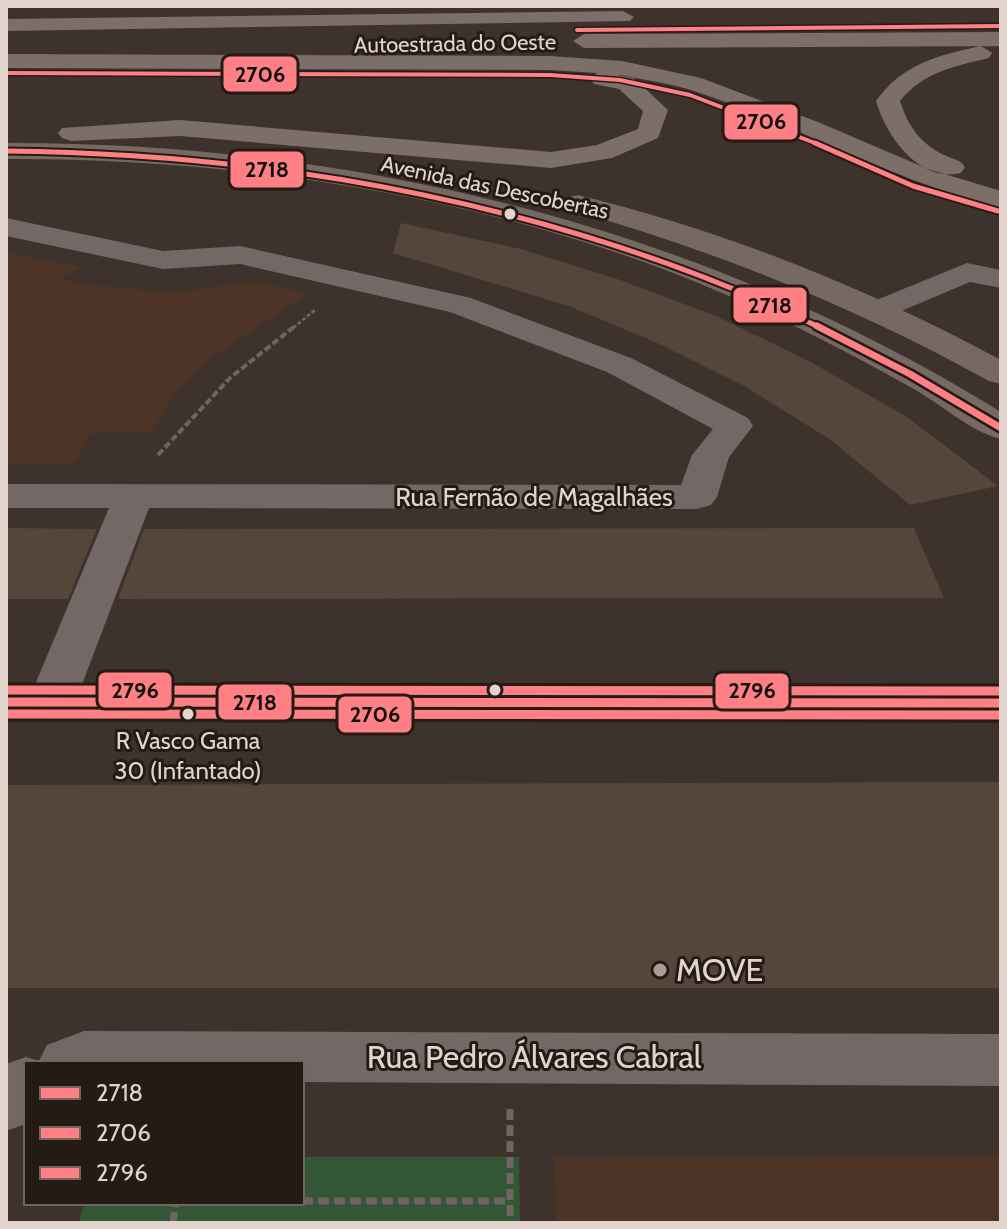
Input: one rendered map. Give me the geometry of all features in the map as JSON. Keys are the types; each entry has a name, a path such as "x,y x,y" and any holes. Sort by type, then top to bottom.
{"highway":[{"path":"6,9 101,6"},
{"name":"Autoestrada do Oeste","path":"6,25 1001,14"},
{"name":"Autoestrada do Oeste","path":"6,49 1001,39"},
{"path":"1001,49 931,65 901,82 888,101 894,125 910,144 938,163 1001,181"},
{"path":"6,61 550,63 622,68 693,83 809,127 918,175 1001,200"},
{"path":"71,133 180,128 551,160 603,152 649,133 656,110 626,83 563,72 433,63"}],"main road":[{"name":"Avenida das Descobertas","path":"6,134 71,133 328,153 546,195 699,238 880,310 1001,374"},
{"name":"Avenida das Descobertas","path":"6,151 152,157 290,170 413,190 511,213 667,261 764,300 852,341 1001,428"},
{"path":"413,190 437,172"}],"street":[{"name":"Rua Fernão de Magalhães","path":"6,227 163,260 240,255 460,305 605,360 735,426 711,455 697,497 6,496"},
{"path":"880,310 967,272 1001,279"},
{"path":"134,496 28,703 1001,703"},
{"name":"Rua Pedro Álvares Cabral","path":"73,1061 84,1056 1001,1060"},
{"path":"6,1104 24,1085"}],"path":[{"path":"169,444 230,378 328,299 369,284"},
{"path":"510,1056 510,1223"},
{"path":"304,1201 510,1201"}],"shaded area":[{"path":"6,252 79,267 60,279 99,286 172,292 256,282 308,293 207,361 176,391 151,433 90,433 76,463 6,463"},
{"path":"1001,1156 1001,1223 556,1223 554,1157"}],"green space":[{"path":"304,1157 519,1157 520,1223 79,1223 84,1205 304,1205"}],"building":[{"path":"401,223 521,249 617,279 716,316 809,361 907,417 998,486 910,505 831,440 744,386 657,343 569,306 393,253"},
{"path":"6,528 97,529 68,599 6,599"},
{"path":"914,528 944,598 118,599 144,529"},
{"path":"1001,782 1001,988 6,988 6,785"}],"transit line":[{"name":"2706","path":"577,30 1001,26"},
{"name":"2706","path":"6,73 550,75 620,80 690,95 804,138 913,186 998,211"},
{"name":"2718","path":"6,151 146,157 335,178 437,197 535,221 631,250 725,285 818,326 910,374 1001,428"},
{"name":"2796","path":"6,690 1001,691"},
{"name":"2718","path":"6,702 1001,703"},
{"name":"2706","path":"6,714 1001,715"}],"place":[{"name":"R Vasco Gama 30 (Infantado)","path":"188,714"},
{"name":"MOVE","path":"660,970"}]}
